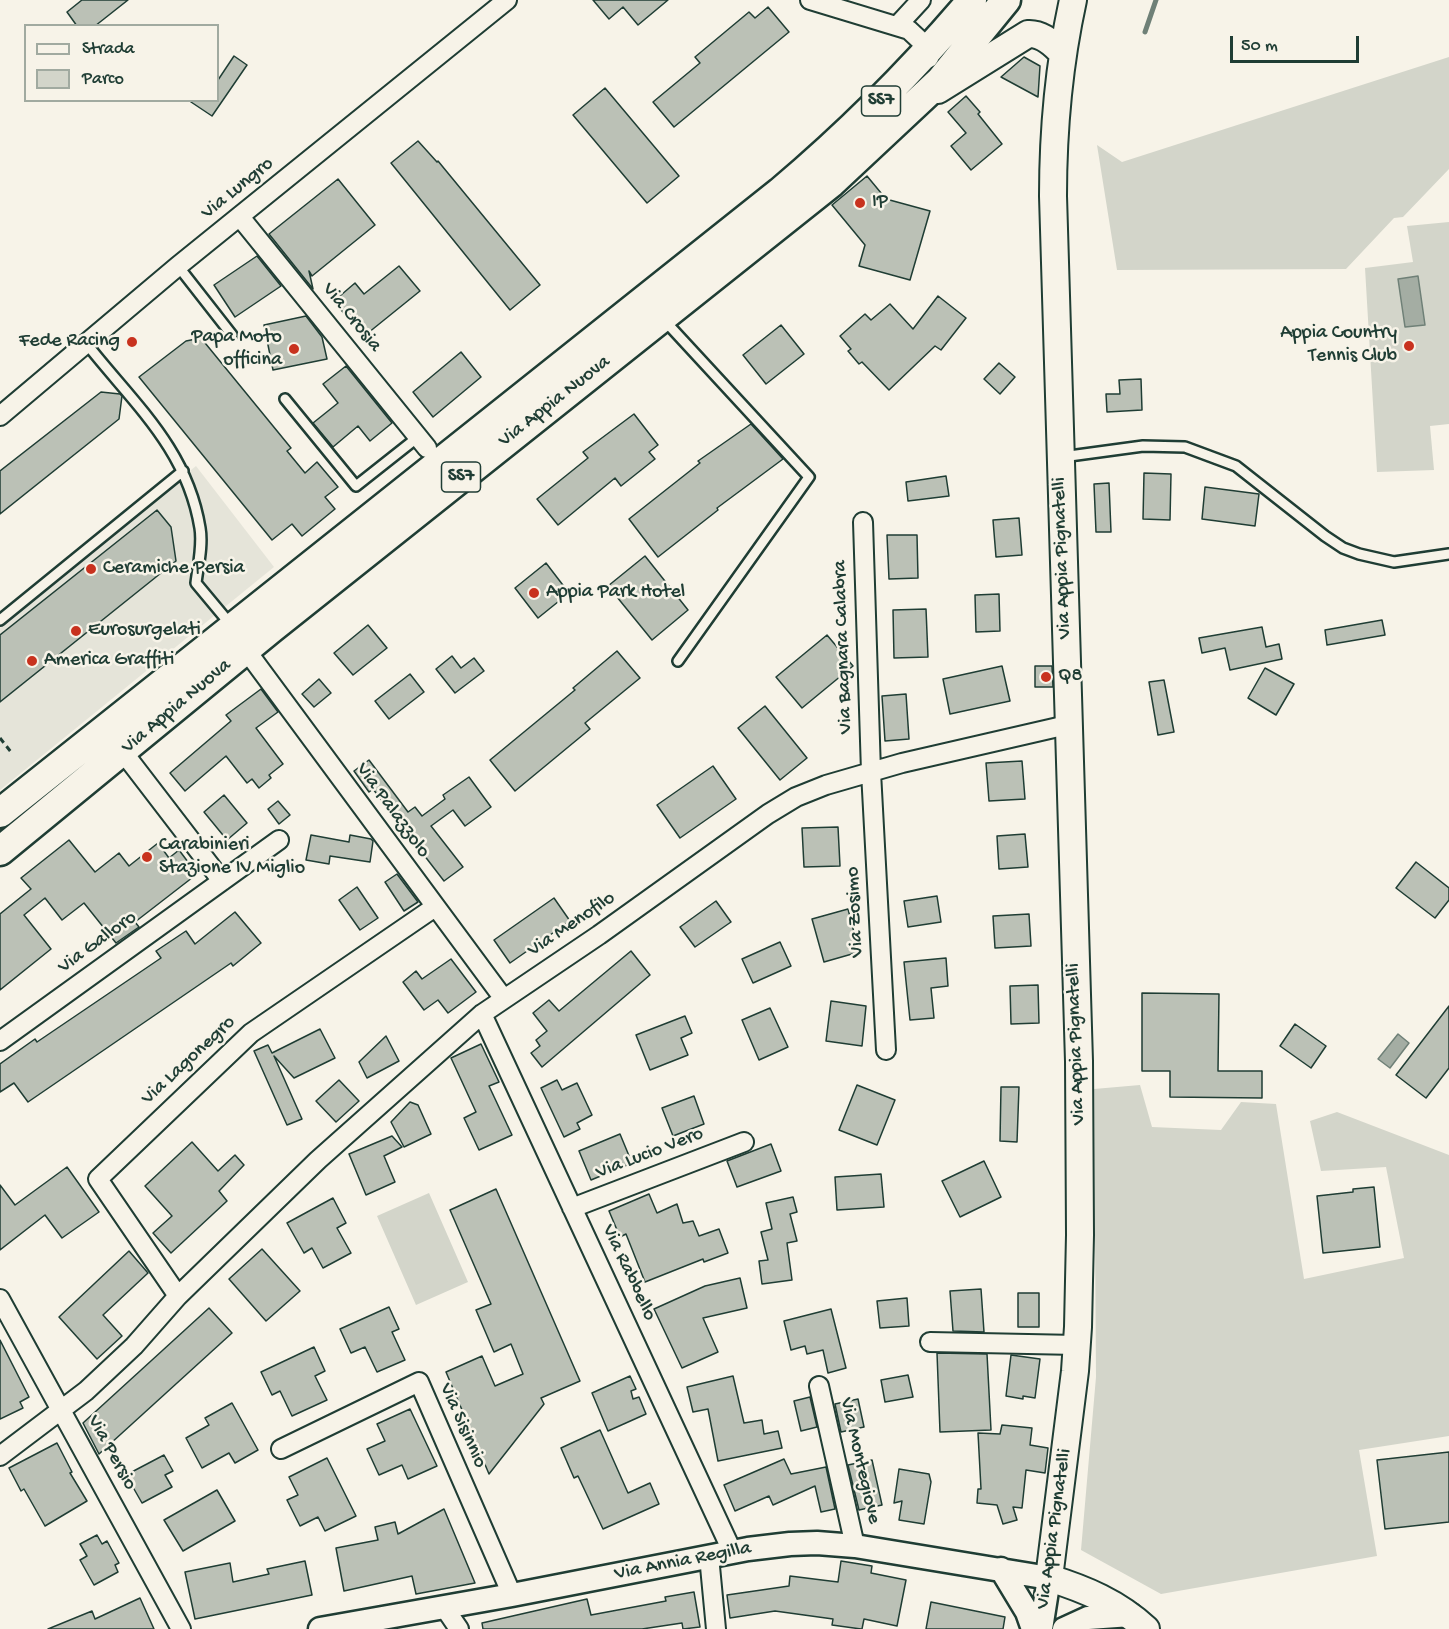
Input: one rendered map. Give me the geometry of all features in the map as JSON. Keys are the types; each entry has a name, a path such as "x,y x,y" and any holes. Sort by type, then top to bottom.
{"main road":[{"name":"Via Appia Nuova","path":"0,851 123,752 240,639 439,462 780,192 880,101 972,0"},
{"name":"Via Appia Nuova","path":"0,813 240,639 663,318 831,183 920,102 1006,0"},
{"name":"Via Appia Pignatelli","path":"1049,1578 1077,1345 1080,1235 1079,1094 1053,162 1063,54 1073,0"},
{"path":"920,102 1023,35 1032,33 1039,36 1063,54"},
{"path":"1049,1578 1100,1596 1138,1622"}],"street":[{"name":"Via Lungro","path":"0,416 178,266 507,0"},
{"path":"810,0 915,33 927,51 930,61 929,78 920,102"},
{"path":"897,26 921,0"},
{"name":"Via Crosia","path":"240,217 422,442"},
{"name":"Via Bagnara Calabra","path":"863,522 871,772"},
{"name":"Via Palazzolo","path":"240,639 504,999"},
{"name":"Via Menofilo","path":"0,1456 86,1391 134,1346 178,1296 318,1160 482,1014 599,935 768,814 796,797 826,784 1067,725"},
{"path":"123,752 222,882"},
{"name":"Via Zosimo","path":"871,772 886,1050"},
{"name":"Via Galloro","path":"0,1041 279,840"},
{"name":"Via Lagonegro","path":"178,1296 98,1179 251,1033 435,907"},
{"name":"Via Rabbello","path":"482,1014 732,1551"},
{"name":"Via Lucio Vero","path":"572,1208 744,1142"},
{"name":"Via Persio","path":"0,1299 181,1629"},
{"path":"930,1342 1077,1345"},
{"name":"Via Sisinnio","path":"281,1449 418,1382 512,1595"},
{"name":"Via Montegiove","path":"819,1386 855,1546"},
{"name":"Via Annia Regilla","path":"320,1629 512,1595 732,1551 801,1544 855,1546 1049,1578"},
{"path":"709,1556 716,1629"},
{"path":"1001,1569 1027,1612 1033,1629"},
{"name":"Via Appia Pignatelli","path":"1041,1629 1049,1578"},
{"path":"444,1607 459,1629"},
{"path":"1064,1629 1088,1618 1138,1622"}],"lane":[{"path":"178,266 232,335"},
{"path":"663,318 809,477 678,661"},
{"path":"86,343 110,374 139,404 183,471 200,530 196,583 240,639"},
{"path":"285,399 356,486 422,442"},
{"name":"Via Appia Pignatelli","path":"1060,457 1143,446 1185,447 1236,466 1325,536 1344,548 1394,562 1449,554"},
{"path":"0,620 183,471"}],"path":[{"path":"0,738 11,752"}],"shaded area":[{"path":"1418,276 1425,325 1405,327 1398,279"},
{"path":"196,466 274,567 0,790 0,626"},
{"path":"1398,1034 1409,1043 1390,1068 1378,1059"}],"green space":[{"path":"1449,57 1449,169 1403,217 1394,218 1346,269 1117,270 1097,145 1122,162"},
{"name":"Appia Country Tennis Club","path":"1449,222 1449,424 1430,426 1434,470 1377,472 1365,268 1413,262 1407,226"},
{"path":"1140,1085 1152,1127 1221,1130 1241,1102 1276,1104 1304,1279 1404,1258 1386,1167 1321,1171 1310,1121 1337,1112 1449,1155 1449,1436 1359,1450 1377,1556 1161,1594 1081,1550 1096,1377 1094,1089"},
{"path":"429,1193 468,1282 416,1305 377,1216"}],"building":[{"path":"82,0 128,0 98,24 76,24 67,12"},
{"path":"593,0 668,0 638,25 623,7 609,19"},
{"path":"768,7 789,32 674,127 653,102 700,63 695,57 749,12 755,18"},
{"path":"234,56 247,65 212,116 191,102 219,102 219,78"},
{"path":"1024,57 1040,66 1038,97 1001,77"},
{"path":"605,88 679,176 647,203 573,115"},
{"path":"966,96 1002,144 971,170 951,146 966,133 948,112"},
{"path":"418,141 438,161 540,285 510,310 391,163"},
{"path":"867,176 886,199 930,211 910,280 859,266 865,245 832,205"},
{"path":"338,179 375,225 312,276 309,271 313,289 269,234"},
{"path":"257,256 281,286 235,317 214,285"},
{"path":"399,266 420,291 363,337 334,301 355,283 364,294"},
{"path":"938,296 966,318 941,350 935,346 889,390 862,362 859,364 848,351 851,349 840,336 865,314 871,320 890,304 913,329"},
{"path":"306,316 322,337 327,359 273,370 264,325"},
{"path":"781,325 804,354 766,384 743,355"},
{"path":"201,338 291,448 287,451 305,473 317,462 338,487 325,497 335,509 302,536 292,524 272,540 139,377 186,341"},
{"path":"461,352 481,377 433,417 413,392"},
{"path":"999,363 1015,377 1000,394 984,379"},
{"path":"346,366 392,423 370,441 358,426 333,447 313,423 338,403 323,384"},
{"path":"1141,379 1142,410 1107,412 1106,394 1120,394 1119,380"},
{"path":"101,392 122,396 119,419 0,514 0,471"},
{"path":"634,414 658,445 649,452 655,459 621,486 615,478 558,525 537,499 588,458 583,452"},
{"path":"751,424 783,459 717,508 718,510 658,557 629,519 700,463 698,461"},
{"path":"1144,473 1171,474 1170,520 1143,519"},
{"path":"946,476 949,496 908,501 906,482"},
{"path":"1109,483 1111,532 1096,532 1094,484"},
{"path":"1205,487 1259,494 1255,526 1202,519"},
{"path":"157,510 171,527 176,561 0,702 0,635"},
{"path":"1019,518 1022,555 996,557 993,520"},
{"path":"887,535 917,535 918,578 889,579"},
{"path":"645,556 688,610 652,640 608,586"},
{"path":"546,563 569,593 538,618 515,588"},
{"path":"999,594 1000,631 976,632 975,595"},
{"path":"926,609 928,657 894,658 893,610"},
{"path":"1382,620 1385,635 1327,645 1325,630"},
{"path":"368,625 387,648 353,675 334,653"},
{"path":"1262,627 1266,647 1279,644 1282,659 1230,670 1225,648 1202,653 1199,638"},
{"path":"827,635 853,666 802,708 776,677"},
{"path":"617,651 640,678 585,723 590,729 515,791 490,760 575,690 573,688"},
{"path":"452,656 461,668 474,658 484,671 455,693 436,669"},
{"path":"1002,666 1010,701 950,714 943,679"},
{"name":"Q8","path":"1035,666 1052,666 1053,687 1035,687"},
{"path":"1265,668 1294,684 1276,715 1248,698"},
{"path":"410,674 424,692 389,719 375,701"},
{"path":"319,679 331,693 314,707 302,694"},
{"path":"1164,680 1174,732 1158,735 1149,682"},
{"path":"261,689 278,712 256,728 283,764 269,775 271,778 259,788 252,779 247,783 226,756 185,791 170,773 231,721 226,715"},
{"path":"906,694 909,739 885,741 882,696"},
{"path":"765,706 807,758 780,780 738,728"},
{"path":"369,760 408,812 415,807 422,816 445,799 443,795 469,777 491,807 465,826 453,810 431,826 463,867 444,881 373,789 369,792 354,771"},
{"path":"1022,761 1025,799 989,801 986,763"},
{"path":"713,766 736,799 680,838 657,805"},
{"path":"224,795 247,823 227,840 204,812"},
{"path":"278,801 290,815 279,824 268,809"},
{"path":"838,827 840,866 804,867 802,828"},
{"path":"1025,834 1028,867 999,869 997,836"},
{"path":"311,835 349,842 350,835 371,839 373,841 370,862 330,856 329,864 306,860"},
{"path":"69,840 95,872 119,853 129,866 158,843 169,858 179,850 197,874 135,922 139,927 116,943 84,903 62,920 45,898 24,915 51,949 0,990 0,914 31,889 21,878"},
{"path":"1416,862 1449,888 1449,900 1435,918 1396,888"},
{"path":"397,874 418,902 404,911 385,882"},
{"path":"357,887 378,918 360,930 339,900"},
{"path":"937,896 941,922 908,927 904,901"},
{"path":"554,898 570,921 510,963 494,940"},
{"path":"716,901 731,922 695,947 680,927"},
{"path":"848,909 859,952 824,962 812,919"},
{"path":"235,912 261,943 233,966 231,963 28,1102 14,1083 0,1092 0,1064 35,1039 37,1042 161,958 156,951 186,931 195,944"},
{"path":"1029,914 1031,946 995,948 993,916"},
{"path":"780,942 791,966 753,983 742,959"},
{"path":"631,951 650,975 542,1067 531,1053 540,1046 536,1040 547,1031 533,1013 549,1000 559,1011"},
{"path":"946,958 948,986 931,988 934,1018 910,1020 904,962"},
{"path":"451,959 476,992 448,1013 438,1000 424,1010 403,982 416,971 422,979"},
{"path":"1038,985 1039,1023 1011,1024 1010,986"},
{"path":"1142,993 1219,994 1218,1071 1262,1071 1262,1098 1170,1097 1170,1071 1142,1071"},
{"path":"831,1001 866,1006 862,1046 826,1041"},
{"path":"1449,1006 1449,1068 1426,1098 1396,1075"},
{"path":"770,1008 788,1047 759,1060 742,1020"},
{"path":"685,1016 692,1033 681,1038 688,1055 650,1070 636,1035"},
{"path":"1295,1024 1326,1046 1311,1068 1280,1046"},
{"path":"320,1029 335,1058 294,1078 274,1056 302,1119 287,1125 254,1051 268,1045 272,1053"},
{"path":"386,1036 399,1061 367,1078 359,1062"},
{"path":"481,1044 499,1082 489,1086 512,1135 479,1150 464,1118 476,1112 451,1058"},
{"path":"339,1080 359,1101 336,1122 316,1101"},
{"path":"557,1080 562,1090 577,1083 592,1115 577,1123 580,1129 564,1137 541,1088"},
{"path":"857,1085 895,1100 877,1145 839,1130"},
{"path":"1001,1087 1019,1087 1017,1142 1000,1141"},
{"path":"694,1096 704,1124 673,1136 662,1108"},
{"path":"410,1102 418,1105 431,1134 404,1147 391,1122"},
{"path":"620,1134 632,1163 591,1180 579,1151"},
{"path":"392,1136 402,1147 384,1156 395,1182 366,1195 349,1154"},
{"path":"192,1142 218,1171 235,1155 244,1165 219,1191 227,1201 171,1253 153,1233 172,1216 145,1186"},
{"path":"771,1144 781,1171 737,1187 727,1161"},
{"path":"984,1161 1001,1197 960,1217 942,1181"},
{"path":"67,1167 99,1212 62,1238 45,1215 0,1250 0,1185 15,1205"},
{"path":"881,1174 884,1207 837,1210 835,1177"},
{"path":"1374,1187 1380,1247 1323,1253 1317,1196"},
{"path":"496,1189 580,1381 541,1398 544,1404 489,1474 446,1372 482,1356 495,1386 523,1374 511,1344 494,1352 476,1310 491,1304 450,1210"},
{"path":"649,1194 657,1213 677,1204 683,1223 693,1221 699,1236 719,1229 728,1253 704,1262 703,1259 645,1282 626,1234 620,1237 609,1211"},
{"path":"793,1197 797,1212 790,1214 797,1241 787,1243 792,1280 762,1284 759,1261 768,1260 761,1232 772,1229 766,1203"},
{"path":"333,1198 346,1223 337,1228 351,1253 323,1268 312,1248 304,1253 287,1223"},
{"path":"262,1249 300,1291 266,1321 229,1279"},
{"path":"129,1251 148,1273 103,1315 122,1336 97,1359 59,1317"},
{"path":"740,1278 747,1308 703,1318 718,1352 682,1368 654,1309 705,1286"},
{"path":"981,1289 984,1332 953,1331 950,1291"},
{"path":"1018,1293 1039,1293 1039,1327 1018,1327"},
{"path":"907,1298 909,1326 880,1328 877,1301"},
{"path":"389,1307 399,1329 392,1332 405,1360 377,1372 365,1347 351,1353 340,1329"},
{"path":"209,1308 232,1333 99,1454 83,1423"},
{"path":"831,1309 846,1368 828,1373 823,1350 807,1354 805,1346 791,1350 784,1321"},
{"path":"0,1340 29,1397 20,1402 23,1408 0,1419"},
{"path":"314,1347 325,1371 315,1376 327,1400 292,1416 280,1391 272,1395 261,1372"},
{"path":"937,1353 987,1354 991,1430 940,1432"},
{"path":"1011,1355 1040,1359 1035,1398 1023,1396 1023,1399 1006,1396"},
{"path":"908,1375 913,1397 885,1402 881,1380"},
{"path":"630,1376 636,1389 631,1391 633,1399 639,1397 646,1414 608,1431 592,1393"},
{"path":"733,1376 744,1423 762,1420 764,1434 778,1431 782,1448 718,1461 708,1409 693,1412 687,1387"},
{"path":"810,1397 817,1427 801,1431 794,1401"},
{"path":"858,1399 864,1427 841,1432 835,1404"},
{"path":"232,1403 258,1450 235,1463 229,1453 202,1468 186,1438 209,1425 205,1418"},
{"path":"410,1409 437,1466 408,1479 402,1465 379,1475 367,1449 385,1441 377,1424"},
{"path":"1002,1425 1032,1428 1030,1445 1048,1448 1045,1473 1026,1470 1022,1508 1013,1507 1017,1520 1003,1524 997,1505 977,1503 978,1489 981,1489 978,1433 1000,1434"},
{"path":"600,1430 628,1493 650,1483 659,1504 603,1529 578,1476 574,1478 561,1448"},
{"path":"57,1443 72,1472 70,1473 87,1501 45,1526 24,1489 21,1491 9,1468"},
{"path":"1449,1452 1449,1522 1385,1529 1377,1460"},
{"path":"164,1455 173,1471 165,1475 172,1487 142,1503 126,1475"},
{"path":"327,1458 356,1516 325,1531 318,1517 300,1526 287,1500 298,1495 289,1477"},
{"path":"784,1459 791,1474 826,1467 835,1509 821,1512 815,1486 773,1505 769,1496 735,1511 724,1485"},
{"path":"872,1460 882,1505 859,1510 848,1465"},
{"path":"899,1469 929,1474 931,1482 924,1524 899,1520 902,1501 894,1503"},
{"path":"217,1490 235,1521 183,1551 164,1520"},
{"path":"444,1509 475,1583 416,1594 412,1576 344,1591 336,1548 378,1540 375,1527 395,1522 398,1534"},
{"path":"97,1535 102,1544 107,1541 119,1563 115,1565 118,1572 94,1585 80,1560 87,1556 80,1544"},
{"path":"305,1561 312,1595 195,1619 185,1572 230,1563 233,1582 269,1574 267,1569"},
{"path":"841,1561 872,1566 871,1573 906,1580 897,1626 864,1619 861,1629 832,1625 833,1619 775,1611 730,1618 727,1595 789,1586 790,1576 838,1582"},
{"path":"694,1592 700,1627 683,1629 682,1623 642,1629 483,1629 482,1623 587,1599 591,1615 666,1601 665,1597"},
{"path":"140,1598 154,1629 48,1629 92,1611 95,1619"},
{"path":"931,1602 1005,1617 1003,1629 926,1629"}],"waterway":[{"path":"1145,32 1156,0"}],"place":[{"name":"IP","path":"860,203"},
{"name":"Fede Racing","path":"132,342"},
{"name":"Appia Country Tennis Club","path":"1409,346"},
{"name":"Papa Moto officina","path":"294,349"},
{"name":"Ceramiche Persia","path":"91,569"},
{"name":"Appia Park Hotel","path":"534,593"},
{"name":"Eurosurgelati","path":"76,631"},
{"name":"America Graffiti","path":"32,661"},
{"name":"Q8","path":"1046,677"},
{"name":"Carabinieri Stazione IV Miglio","path":"147,857"}]}
